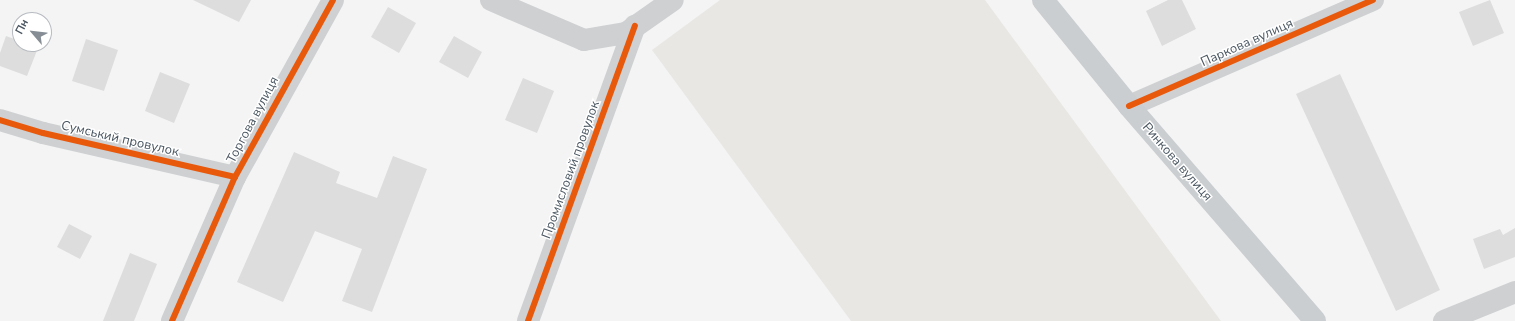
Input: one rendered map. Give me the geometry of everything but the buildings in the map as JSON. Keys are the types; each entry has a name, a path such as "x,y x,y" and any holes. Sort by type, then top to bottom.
{"main road":[{"name":"Ринкова вулиця","path":"1043,0 1129,106 1315,321"}],"street":[{"name":"Торгова вулиця","path":"172,321 235,178 333,0"},
{"path":"491,0 584,40 626,33 673,0"},
{"name":"Паркова вулиця","path":"1129,106 1373,0"},
{"name":"Промисловий провулок","path":"528,321 635,26"},
{"name":"Сумський провулок","path":"0,120 42,133 235,178"},
{"path":"1444,321 1515,292"}],"shaded area":[{"path":"720,0 985,0 1221,321 851,321 652,50"}],"cycle path":[{"path":"172,321 235,177 333,0"},
{"path":"1129,106 1373,0"},
{"path":"528,321 635,26"},
{"path":"0,120 43,133 235,177"}]}
